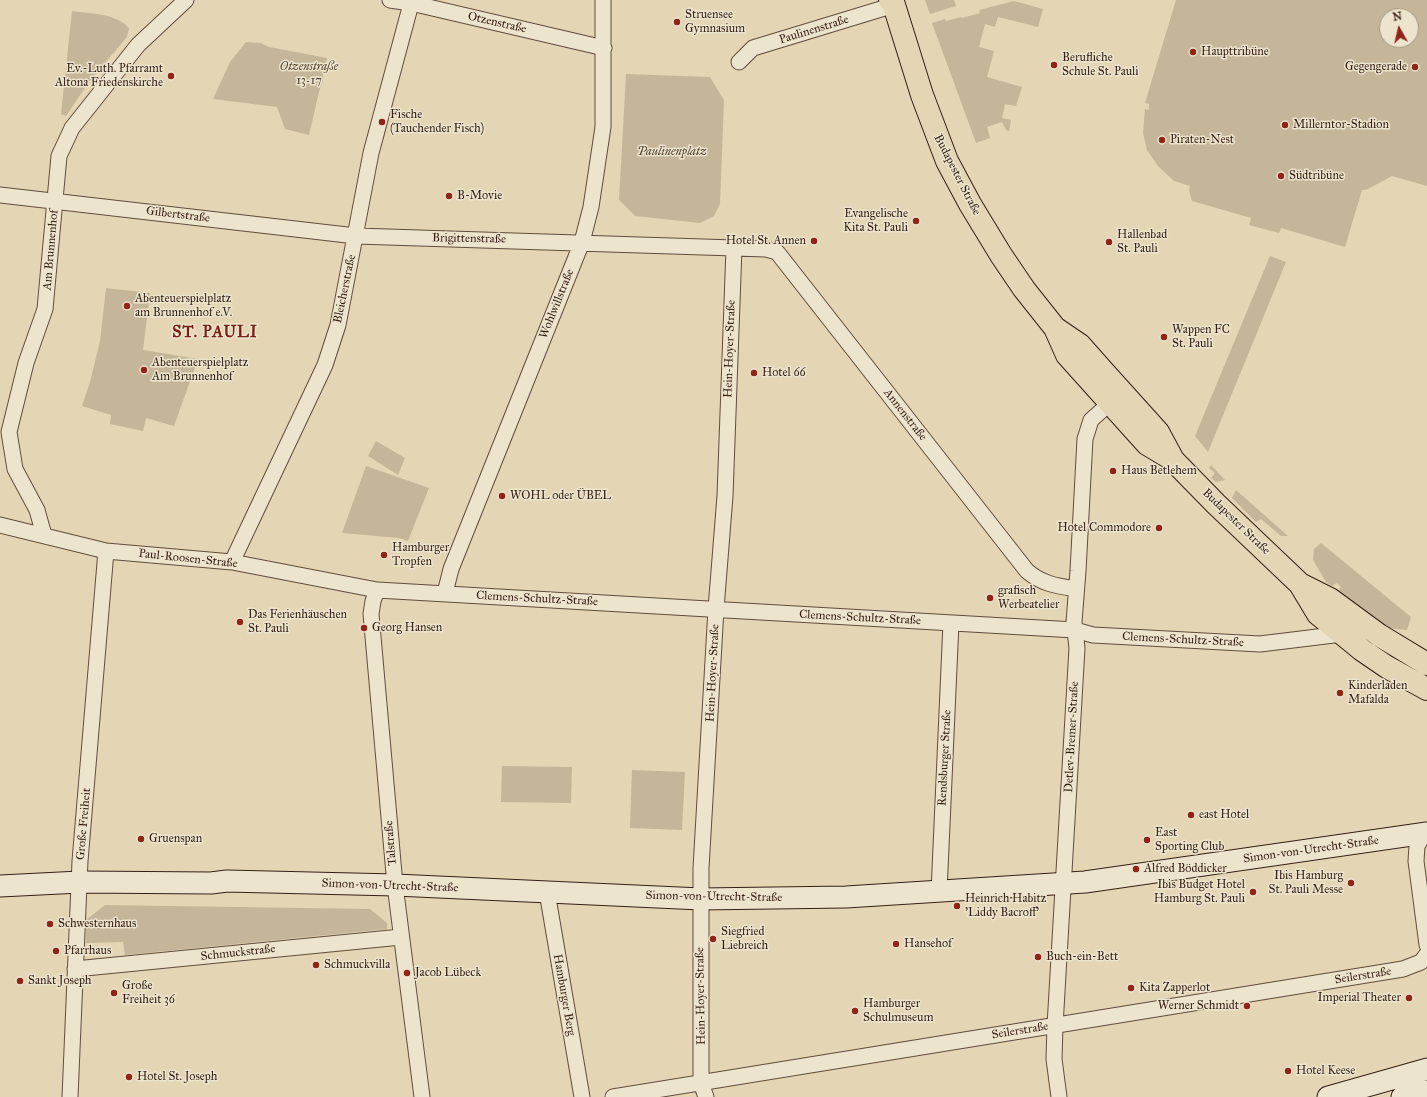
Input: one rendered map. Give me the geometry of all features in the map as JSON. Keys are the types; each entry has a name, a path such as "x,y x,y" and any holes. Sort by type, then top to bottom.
{"main road":[{"name":"Budapester Straße","path":"893,2 927,110 938,139 955,176 1001,255 1024,289 1055,328 1080,345 1147,444 1172,459 1216,504 1300,584 1318,614 1342,634 1387,667 1427,689"},
{"name":"Budapester Straße","path":"1300,584 1330,599 1379,635 1427,664"},
{"name":"Simon-von-Utrecht-Straße","path":"0,886 80,882 211,883 227,881 395,885 701,899 846,898 1064,883 1426,840"},
{"path":"1328,1097 1427,1069"}],"street":[{"name":"Am Brunnenhof","path":"44,535 37,510 15,469 9,432 26,363 45,309 60,156 72,128 138,45 186,0"},
{"name":"Otzenstraße","path":"390,0 412,2 604,48"},
{"name":"Wohlwillstraße","path":"445,594 451,569 582,242 591,207 603,127 603,0"},
{"name":"Bleicherstraße","path":"232,562 325,364 338,325 371,153 412,2"},
{"name":"Paulinenstraße","path":"739,62 753,48 893,2"},
{"name":"Gilbertstraße","path":"0,195 356,236"},
{"name":"Brigittenstraße","path":"356,236 582,242"},
{"path":"582,242 734,248"},
{"name":"Annenstraße","path":"734,248 766,249 777,252 1027,571 1041,582 1051,585 1076,588"},
{"name":"Hein-Hoyer-Straße","path":"703,1090 701,868 716,609 725,496 734,248"},
{"name":"Detlev-Bremer-Straße","path":"1059,1097 1054,1059 1055,1026 1077,648 1074,622 1086,432 1091,420 1116,398"},
{"name":"Paul-Roosen-Straße","path":"0,526 44,535 106,551 232,562 378,590"},
{"name":"Große Freiheit","path":"70,1097 80,882 106,551"},
{"name":"Clemens-Schultz-Straße","path":"378,590 1075,630 1093,635 1260,644 1342,634"},
{"name":"Talstraße","path":"378,590 373,601 371,614 395,885 422,1097"},
{"name":"Rendsburger Straße","path":"939,892 951,623"},
{"name":"Simon-von-Utrecht-Straße","path":"1426,840 1417,846 1417,872 1426,953"},
{"name":"Hamburger Berg","path":"547,892 582,1097"},
{"name":"Schmuckstraße","path":"75,969 402,937"},
{"name":"Seilerstraße","path":"614,1097 703,1090 1055,1026 1403,969 1417,965 1426,953"}],"green space":[{"path":"925,0 954,0 956,6 930,14"},
{"name":"Millerntor-Stadion","path":"1176,0 1427,0 1427,186 1392,176 1366,190 1362,190 1345,247 1281,228 1279,233 1249,225 1251,218 1192,201 1189,190 1190,186 1174,181 1158,166 1147,150 1143,133 1145,109 1149,110 1149,104 1145,103"},
{"path":"1014,1 1043,9 1038,27 998,17 995,27 985,24 979,47 994,51 987,77 1022,87 1016,106 1005,104 1002,118 1011,120 1009,131 1006,130 1002,122 987,127 990,138 976,143 932,23 945,19 946,21 962,18 980,13 979,10"},
{"path":"72,11 103,15 117,19 129,28 127,37 89,82 66,116 61,114"},
{"name":"Otzenstraße 13-17","path":"246,42 261,43 269,47 327,58 309,135 285,129 277,107 213,99 230,62"},
{"name":"Paulinenplatz","path":"626,74 710,77 724,100 720,204 714,216 700,223 635,216 619,200"},
{"path":"1270,256 1286,262 1208,452 1195,436"},
{"name":"Abenteuerspielplatz Am Brunnenhof","path":"106,288 150,293 143,350 198,359 174,426 146,418 143,431 110,424 111,415 82,406 90,382 100,341"},
{"path":"376,441 405,458 398,475 368,456"},
{"path":"1211,465 1225,480 1216,482 1211,478 1215,473 1209,468"},
{"path":"366,466 429,488 408,541 399,538 342,533"},
{"path":"1236,490 1288,536 1281,536 1261,519 1256,522 1232,498"},
{"path":"1321,543 1411,617 1407,630 1387,628 1338,591 1341,587 1337,583 1332,586 1326,582 1313,560 1314,549"},
{"path":"502,766 572,767 571,803 501,802"},
{"path":"632,770 685,772 682,830 630,828"},
{"path":"105,905 370,909 387,923 387,929 125,955 123,942 86,943 86,920"}],"place":[{"name":"Struensee Gymnasium","path":"677,22"},
{"name":"Haupttribüne","path":"1193,52"},
{"name":"Berufliche Schule St. Pauli","path":"1054,65"},
{"name":"Gegengerade","path":"1415,67"},
{"name":"Ev.-Luth. Pfarramt Altona Friedenskirche","path":"171,76"},
{"name":"Fische (Tauchender Fisch)","path":"382,122"},
{"name":"Millerntor-Stadion","path":"1285,125"},
{"name":"Piraten-Nest","path":"1162,140"},
{"name":"Südtribüne","path":"1281,176"},
{"name":"B-Movie","path":"449,196"},
{"name":"Evangelische Kita St. Pauli","path":"916,221"},
{"name":"Hotel St. Annen","path":"814,241"},
{"name":"Hallenbad St. Pauli","path":"1109,242"},
{"name":"Abenteuerspielplatz am Brunnenhof e.V.","path":"127,306"},
{"name":"Wappen FC St. Pauli","path":"1164,337"},
{"name":"Abenteuerspielplatz Am Brunnenhof","path":"144,370"},
{"name":"Hotel 66","path":"754,373"},
{"name":"Haus Betlehem","path":"1113,471"},
{"name":"WOHL oder ÜBEL","path":"502,496"},
{"name":"Hotel Commodore","path":"1159,528"},
{"name":"Hamburger Tropfen","path":"384,555"},
{"name":"grafisch Werbeatelier","path":"990,598"},
{"name":"Das Ferienhäuschen St. Pauli","path":"240,622"},
{"name":"Georg Hansen","path":"364,628"},
{"name":"Kinderladen Mafalda","path":"1340,693"},
{"name":"east Hotel","path":"1191,815"},
{"name":"Gruenspan","path":"141,839"},
{"name":"East Sporting Club","path":"1147,840"},
{"name":"Alfred Böddicker","path":"1136,869"},
{"name":"Ibis Hamburg St. Pauli Messe","path":"1351,883"},
{"name":"Ibis Budget Hotel Hamburg St. Pauli","path":"1253,892"},
{"name":"Heinrich Habitz 'Liddy Bacroff'","path":"957,906"},
{"name":"Schwesternhaus","path":"50,924"},
{"name":"Siegfried Liebreich","path":"713,939"},
{"name":"Hansehof","path":"896,944"},
{"name":"Pfarrhaus","path":"56,951"},
{"name":"Buch-ein-Bett","path":"1038,957"},
{"name":"Schmuckvilla","path":"316,965"},
{"name":"Jacob Lübeck","path":"407,973"},
{"name":"Sankt Joseph","path":"20,981"},
{"name":"Kita Zapperlot","path":"1131,988"},
{"name":"Große Freiheit 36","path":"114,993"},
{"name":"Imperial Theater","path":"1409,998"},
{"name":"Werner Schmidt","path":"1247,1006"},
{"name":"Hamburger Schulmuseum","path":"855,1011"},
{"name":"Hotel Keese","path":"1288,1071"},
{"name":"Hotel St. Joseph","path":"129,1077"}],"district":[{"name":"ST. PAULI","path":"215,333"}]}
